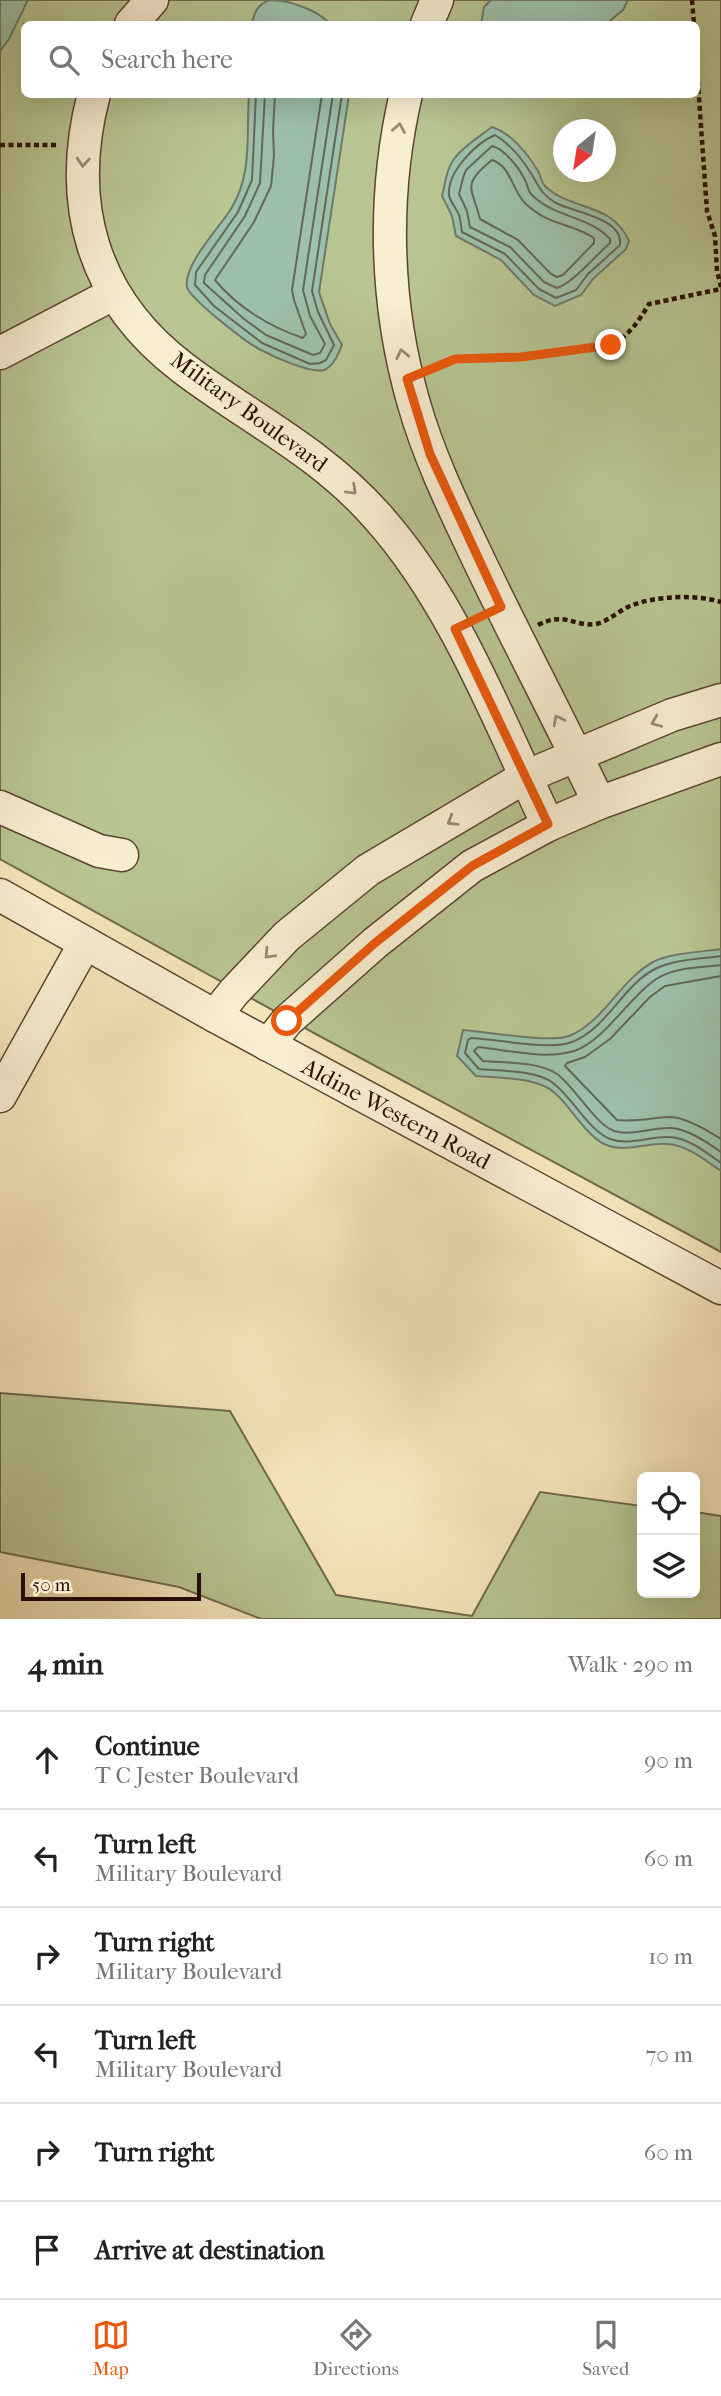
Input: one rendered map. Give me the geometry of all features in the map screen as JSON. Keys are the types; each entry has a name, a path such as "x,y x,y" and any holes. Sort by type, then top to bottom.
{"street":[{"path":"134,21 152,0"},
{"path":"428,21 437,0"},
{"name":"Military Boulevard","path":"93,98 82,171 86,218 99,264 114,294 144,332 181,366 298,445 359,496 392,533 430,587 455,629 548,824"},
{"path":"404,98 393,171 390,241 391,279 407,379 430,454 515,638 599,803"},
{"path":"0,353 114,294"},
{"path":"455,629 501,607"},
{"path":"215,1016 286,936 368,870 525,777 672,715 721,700"},
{"path":"268,1045 287,1021 336,978 472,866 548,824 721,760"},
{"path":"0,807 99,851 122,855"},
{"name":"Aldine Western Road","path":"0,895 268,1045 721,1288"},
{"path":"0,1096 85,943"}],"path":[{"path":"692,0 694,21"},
{"path":"407,379 455,359 521,357 611,345 632,330 649,304 721,288 715,236 707,211 699,98"},
{"path":"0,145 84,145"},
{"path":"515,638 551,618 593,624 605,621 628,606 649,600 706,597 721,601"}],"shaded area":[{"path":"0,0 721,0 721,1252 314,1033 0,859"},
{"path":"0,1393 230,1411 336,1595 472,1616 540,1492 637,1505 637,1598 700,1598 700,1513 721,1516 721,1619 261,1619 179,1587 0,1552"}],"water":[{"path":"0,0 28,0 9,39 0,51"},
{"path":"270,0 286,2 303,7 327,21 253,21 262,4"},
{"path":"491,0 628,0 623,10 610,21 482,21 484,7"},
{"path":"249,98 349,98 319,292 330,324 342,345 333,363 324,370 301,367 259,349 208,310 187,287 187,278 196,257 238,195 247,154"},
{"path":"492,127 506,134 524,151 545,186 567,200 612,219 629,241 626,249 593,279 581,295 555,306 534,295 501,260 456,236 452,216 442,196 448,170 460,152"},
{"path":"721,949 721,1171 696,1154 675,1145 624,1148 609,1146 592,1135 561,1099 546,1087 520,1080 476,1076 457,1056 463,1030 533,1038 569,1036 592,1021 631,979 653,962 677,955"}],"route":[{"path":"287,1021 375,943 472,866 548,824 455,629 501,607 430,454 407,379 455,359 521,357 611,345"}]}
